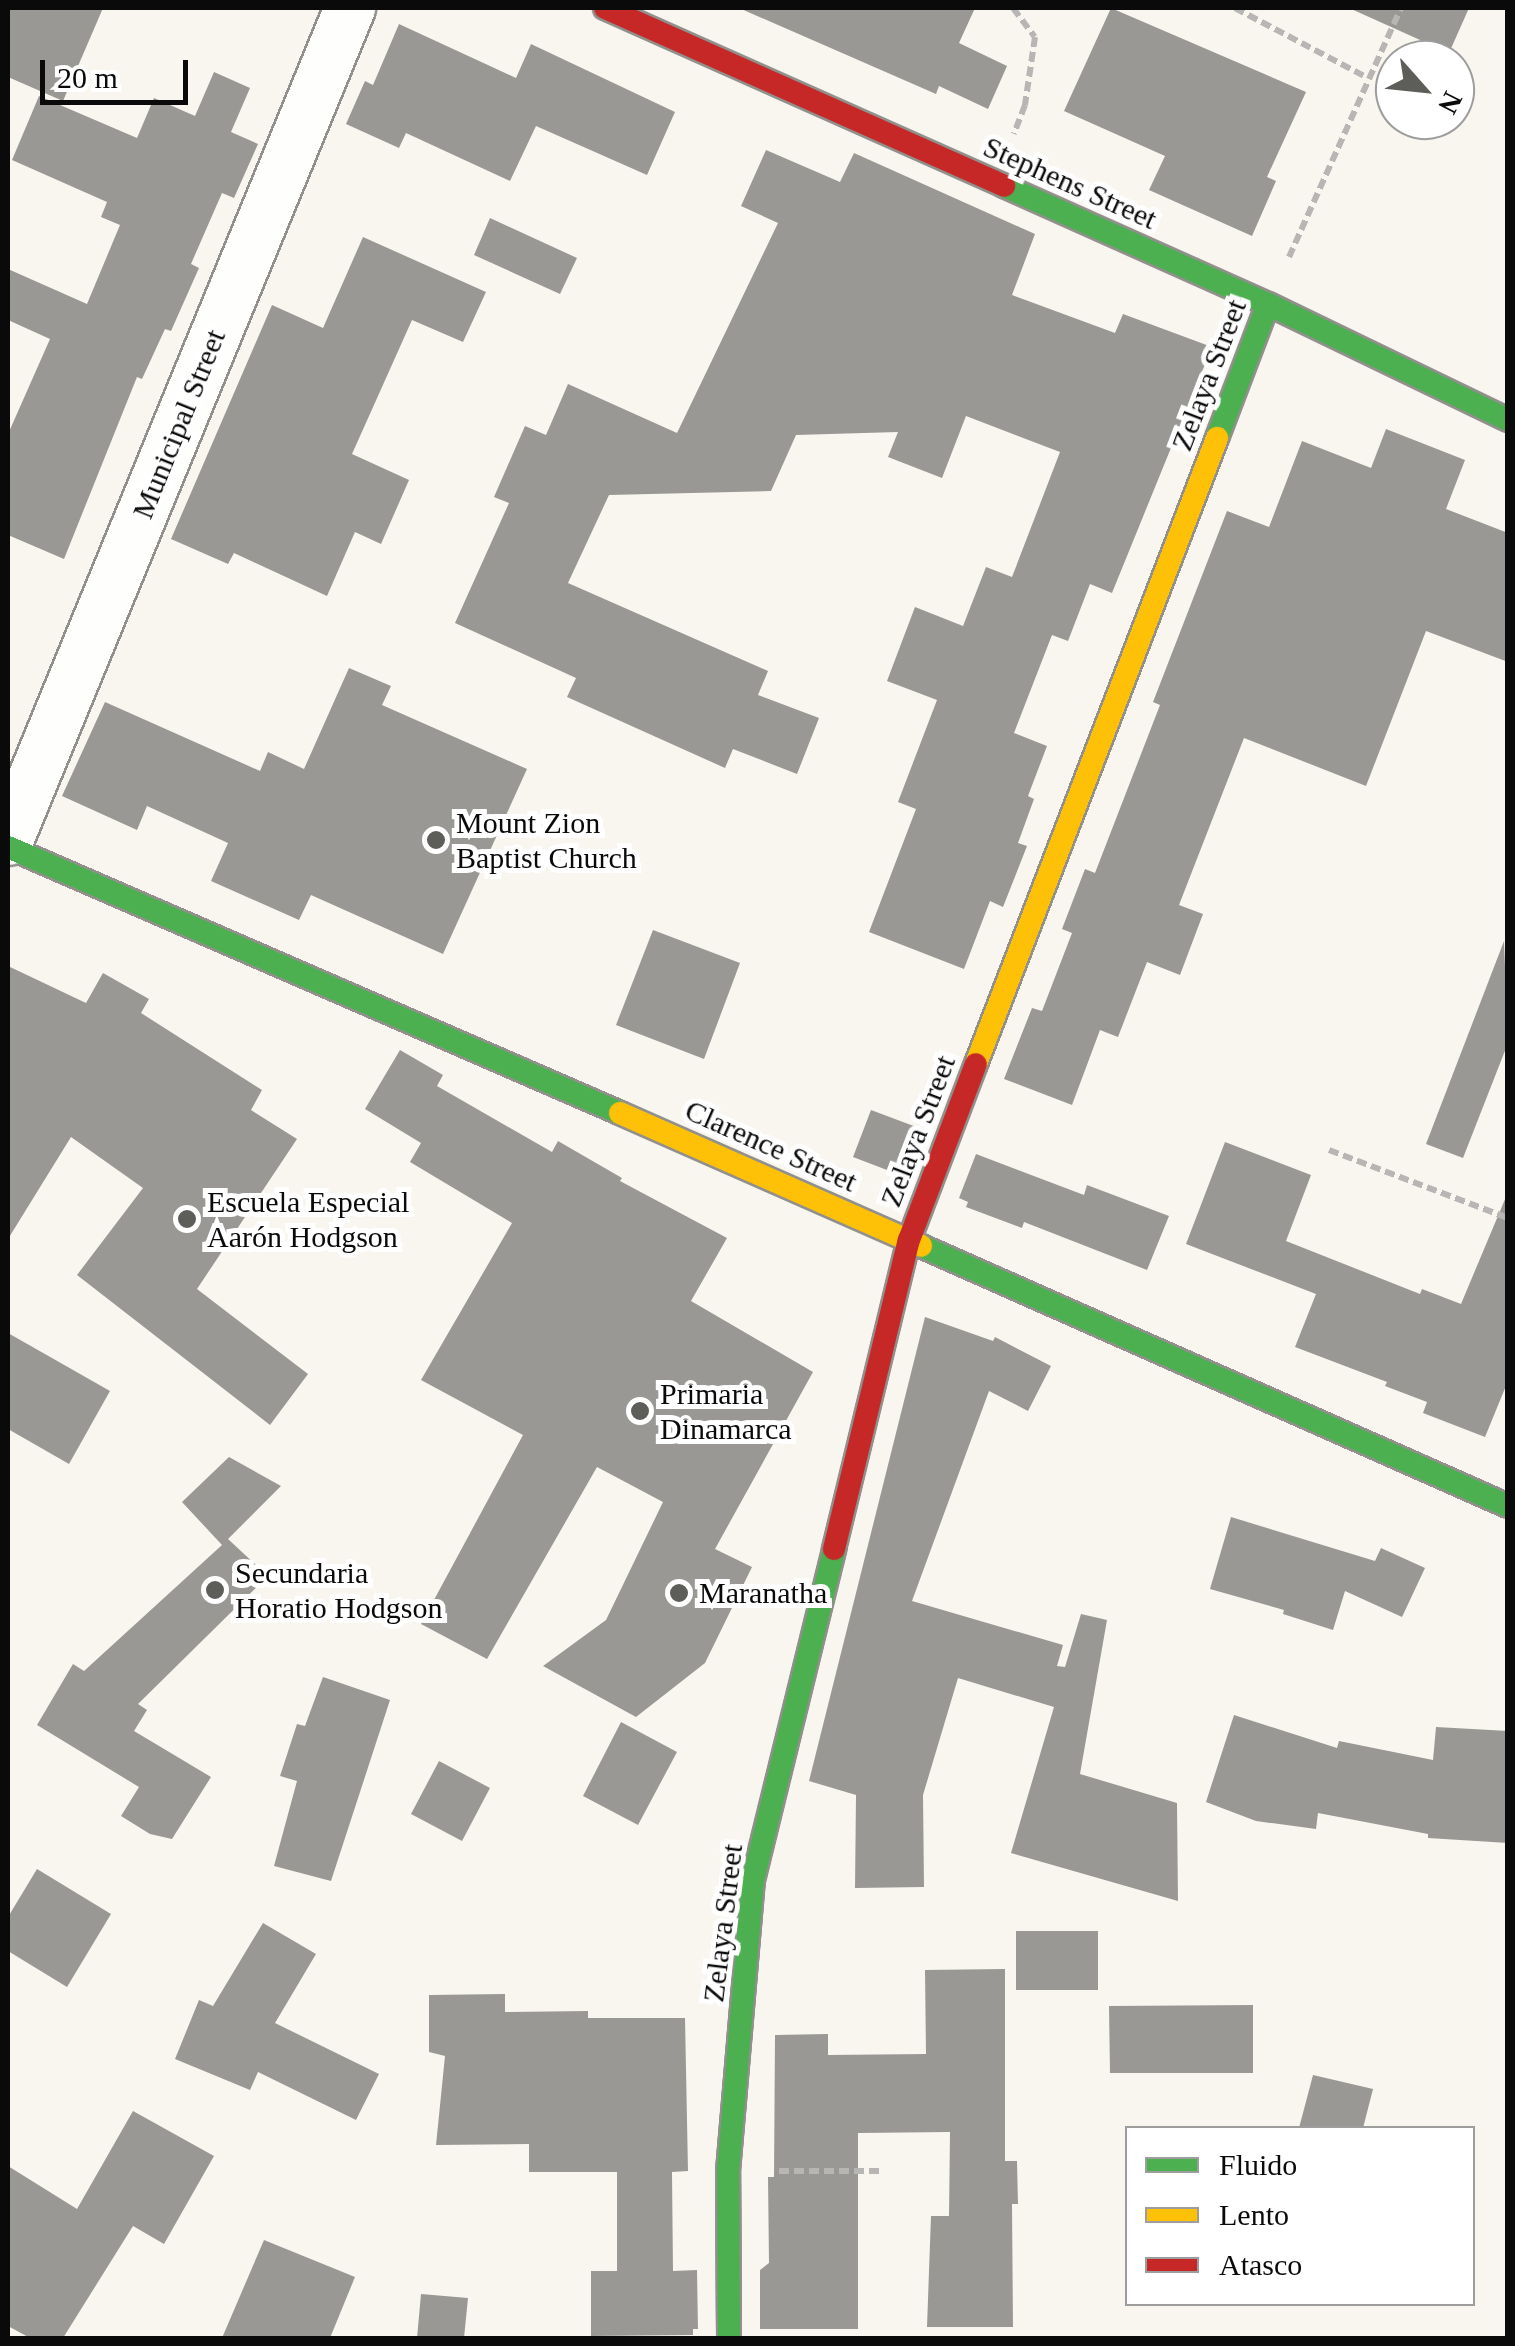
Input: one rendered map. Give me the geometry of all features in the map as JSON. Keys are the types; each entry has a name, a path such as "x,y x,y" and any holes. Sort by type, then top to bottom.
{"street":[{"name":"Municipal Street","path":"8,843 350,8"},
{"name":"Stephens Street","path":"604,8 1268,304 1508,420"},
{"name":"Zelaya Street","path":"728,2338 728,2171 753,1880 908,1240 1268,304"},
{"name":"Clarence Street","path":"8,843 1505,1498"}],"path":[{"path":"996,182 1026,105 1035,37 1014,8"},
{"path":"1235,8 1368,78"},
{"name":"Zelaya Street","path":"1268,304 1402,8"},
{"path":"1328,1150 1508,1218"},
{"path":"728,2171 881,2170"}],"building":[{"path":"8,8 103,8 63,101 8,77"},
{"path":"739,8 975,8 959,43 1007,66 988,109 939,86 936,94"},
{"path":"1111,8 1306,92 1267,177 1276,181 1252,236 1149,190 1165,156 1064,111"},
{"path":"1349,8 1469,8 1455,40 1420,40"},
{"path":"399,24 516,78 531,44 675,112 647,175 536,126 510,181 406,133 399,148 346,124 365,81 373,85"},
{"path":"214,72 250,88 231,132 258,144 234,198 222,193 191,264 199,268 171,331 165,329 142,379 137,377 64,559 8,535 8,434 50,339 8,320 8,269 87,304 120,225 101,217 107,202 12,160 39,96 137,138 154,98 195,116"},
{"path":"766,150 840,182 854,153 1035,234 1012,295 1115,333 1123,314 1212,347 1112,593 1090,584 1068,641 1052,635 1014,733 1047,746 1028,796 1034,799 1018,843 1027,846 1003,907 990,901 964,969 869,932 916,809 898,802 937,700 887,681 915,607 963,626 986,567 1012,577 1060,452 966,416 942,478 888,457 898,432 796,435 771,491 609,495 568,583 768,671 758,695 819,718 797,774 733,749 725,768 567,697 576,678 455,623 509,503 494,497 525,426 546,435 568,384 677,433 778,223 741,206"},
{"path":"490,218 577,258 560,294 474,255"},
{"path":"363,237 486,292 463,342 412,320 352,454 409,480 381,544 355,532 327,596 234,553 228,564 171,539 272,305 323,328"},
{"path":"1386,429 1465,460 1446,509 1508,533 1508,662 1426,631 1366,786 1244,738 1179,905 1203,914 1180,975 1147,962 1118,1037 1100,1030 1072,1105 1004,1079 1032,1008 1042,1011 1072,933 1062,929 1085,869 1095,873 1160,705 1153,702 1227,511 1269,527 1302,441 1371,468"},
{"path":"349,668 391,686 382,705 527,769 443,954 311,895 299,920 211,881 228,843 147,806 137,830 62,796 105,702 260,771 268,752 304,769"},
{"path":"653,930 740,963 704,1059 616,1025"},
{"path":"1504,941 1508,1043 1463,1158 1426,1144"},
{"name":"Escuela Especial Aarón Hodgson","path":"8,966 86,1003 103,973 149,999 141,1013 262,1090 251,1110 297,1139 197,1289 308,1374 270,1425 77,1275 143,1188 71,1137 8,1239"},
{"name":"Primaria Dinamarca","path":"400,1050 443,1075 437,1086 552,1152 558,1141 622,1178 620,1181 727,1238 691,1301 813,1372 715,1549 752,1567 705,1663 636,1717 543,1666 606,1620 663,1502 597,1467 487,1659 421,1624 523,1435 421,1380 512,1223 410,1162 421,1143 365,1109"},
{"path":"871,1110 919,1128 900,1175 853,1157"},
{"path":"1225,1142 1311,1175 1286,1241 1420,1294 1422,1289 1461,1304 1508,1192 1508,1381 1485,1437 1423,1413 1427,1402 1385,1386 1387,1382 1295,1347 1316,1294 1186,1244"},
{"path":"976,1154 1084,1195 1087,1185 1169,1216 1147,1270 1024,1222 1022,1228 966,1207 968,1202 959,1198"},
{"path":"925,1317 993,1341 995,1337 1051,1366 1028,1411 989,1391 912,1601 1063,1645 1057,1666 1065,1667 1081,1614 1107,1620 1080,1774 1177,1803 1178,1901 1011,1853 1054,1707 958,1678 923,1795 924,1887 855,1888 856,1795 809,1781"},
{"path":"8,1333 110,1391 69,1464 8,1429"},
{"path":"229,1457 281,1486 228,1539 268,1576 138,1704 147,1710 134,1731 211,1777 172,1839 150,1834 121,1816 139,1787 37,1725 73,1664 84,1671 222,1545 182,1502"},
{"path":"1231,1517 1375,1561 1381,1548 1425,1568 1402,1617 1345,1591 1333,1630 1283,1614 1284,1610 1210,1589"},
{"path":"323,1677 390,1700 331,1881 274,1866 297,1781 280,1776 297,1724 305,1726"},
{"path":"1234,1715 1337,1748 1339,1741 1433,1760 1436,1727 1508,1731 1508,1843 1428,1838 1428,1834 1318,1813 1316,1829 1256,1821 1206,1802"},
{"path":"621,1722 677,1752 638,1825 583,1796"},
{"path":"439,1761 490,1788 462,1841 411,1814"},
{"path":"37,1869 111,1914 67,1987 8,1951 8,1917"},
{"path":"263,1923 316,1954 275,2023 379,2074 356,2120 258,2072 250,2090 175,2059 199,2000 213,2006"},
{"path":"1016,1931 1098,1931 1098,1990 1016,1990"},
{"path":"1005,1969 1005,2161 1017,2161 1018,2204 1012,2204 1013,2327 927,2327 931,2216 949,2216 950,2132 858,2133 858,2329 760,2329 760,2270 769,2263 768,2177 774,2177 775,2035 828,2034 828,2055 926,2054 925,1970"},
{"path":"505,1994 505,2012 588,2011 588,2018 685,2018 688,2171 672,2172 673,2271 697,2270 698,2329 693,2329 693,2335 591,2336 591,2271 617,2271 617,2172 529,2172 529,2144 436,2145 445,2056 429,2052 429,1995"},
{"path":"1253,2005 1253,2073 1110,2073 1109,2006"},
{"path":"1313,2075 1373,2089 1364,2126 1300,2126"},
{"path":"133,2111 214,2156 164,2244 133,2226 63,2338 30,2338 8,2326 8,2166 77,2209"},
{"path":"264,2240 355,2277 330,2338 222,2338"},
{"path":"421,2294 468,2298 464,2338 417,2338"}],"traffic: fast":[{"path":"1004,186 1268,304 1508,420"},
{"path":"1217,438 1268,304"},
{"path":"8,847 620,1113"},
{"path":"921,1246 1508,1506"},
{"path":"729,2338 728,2171 753,1880 834,1549"}],"traffic: slow":[{"path":"976,1064 1217,438"},
{"path":"620,1113 921,1246"}],"traffic: jam":[{"path":"605,8 1004,186"},
{"path":"834,1549 909,1240 976,1064"}],"place":[{"name":"Mount Zion Baptist Church","path":"436,840"},
{"name":"Escuela Especial Aarón Hodgson","path":"187,1219"},
{"name":"Primaria Dinamarca","path":"640,1411"},
{"name":"Secundaria Horatio Hodgson","path":"215,1590"},
{"name":"Maranatha","path":"679,1593"}]}
